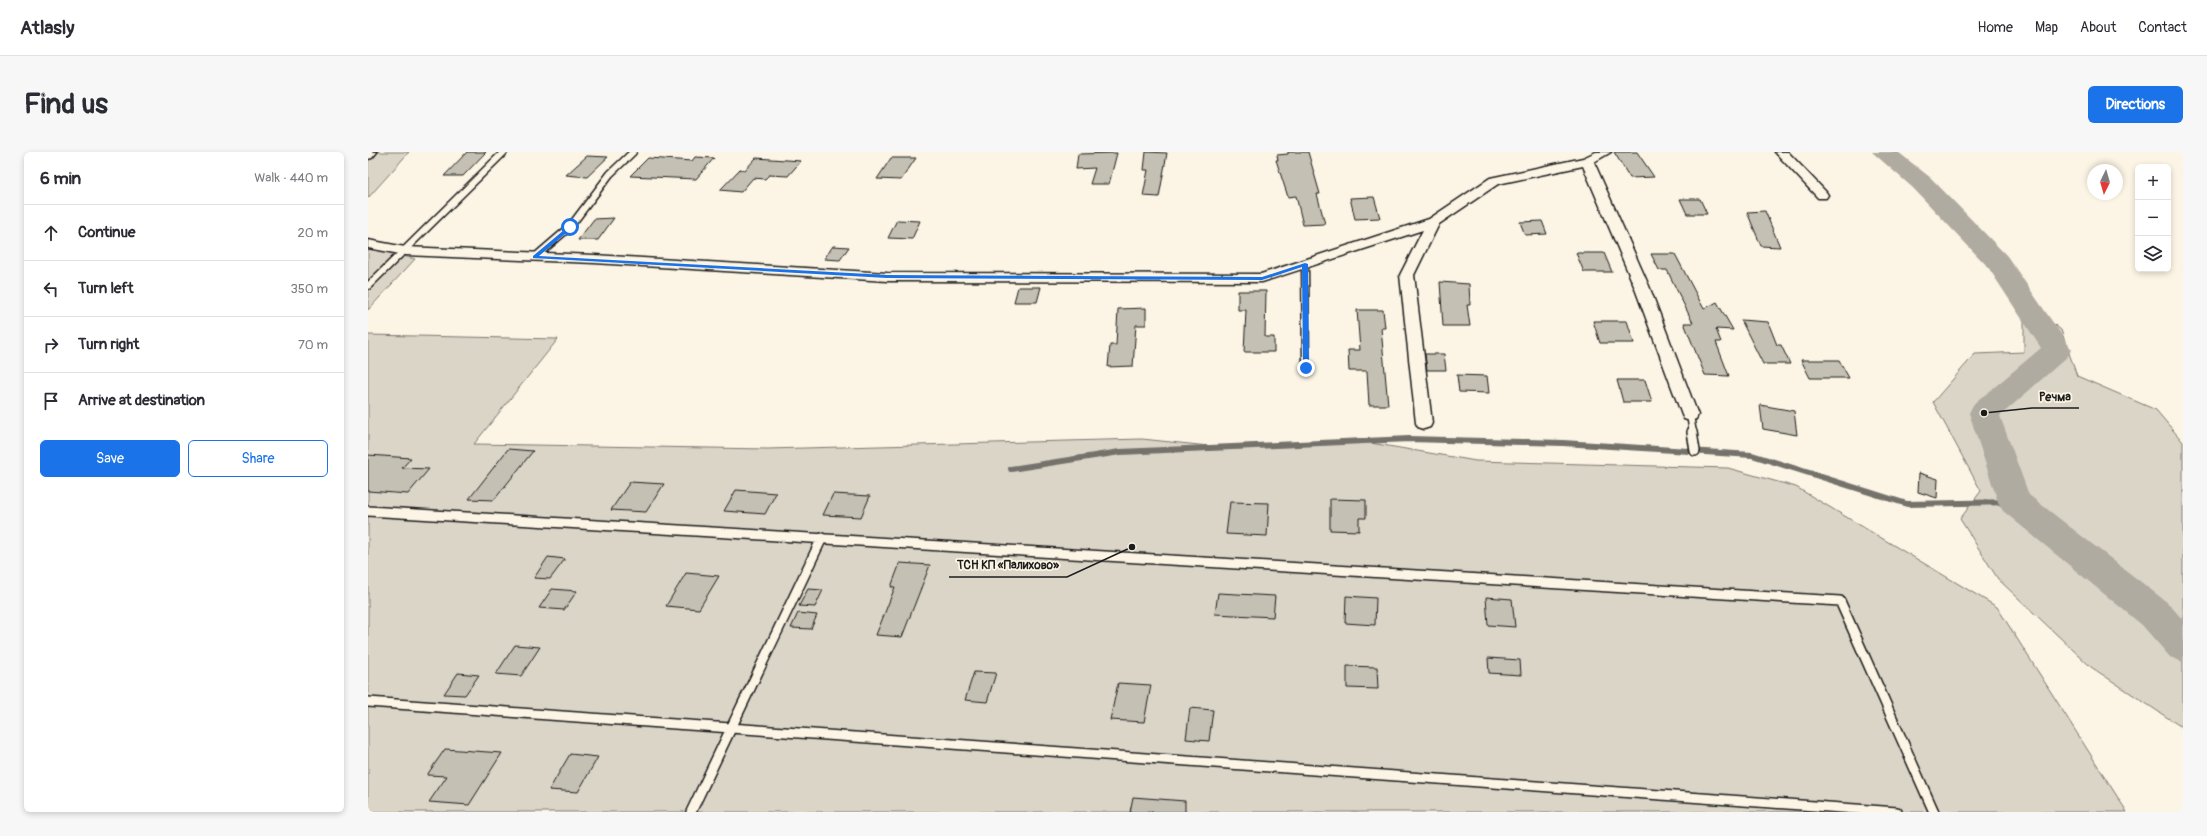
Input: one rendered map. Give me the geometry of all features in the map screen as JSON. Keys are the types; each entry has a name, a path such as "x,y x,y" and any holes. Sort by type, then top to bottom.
{"street":[{"path":"368,155 371,152"},
{"path":"368,244 405,251 887,277 1262,278 1434,222 1494,181 1587,160 1605,152"},
{"path":"1781,152 1822,194"},
{"path":"1587,160 1632,260 1667,349 1690,415"},
{"path":"1424,423 1407,275 1434,222"}],"lane":[{"path":"368,286 405,251 467,186 504,152"},
{"path":"535,257 570,227 610,174 633,152"},
{"path":"1305,264 1306,368"},
{"path":"1690,415 1695,452"},
{"path":"368,511 1840,601 1934,812"},
{"path":"691,812 822,538"},
{"path":"368,702 1896,812"}],"shaded area":[{"path":"368,152 409,152 368,198"},
{"path":"368,247 415,259 368,310"},
{"path":"2024,300 2061,330 2077,376 2156,410 2183,442 2183,728 2091,667 1998,579 1960,519 1981,491 1933,402 1975,354 2024,352"},
{"path":"368,335 558,339 474,444 767,449 1142,439 1237,449 1353,440 1476,461 1728,468 1796,487 1997,607 2127,812 368,812"}],"building":[{"path":"467,152 486,152 463,176 444,176"},
{"path":"1146,152 1167,153 1159,197 1143,196 1148,170 1144,170"},
{"path":"1288,152 1308,152 1320,194 1317,194 1325,224 1303,225 1296,196 1288,197 1276,160 1278,160 1277,155 1288,154"},
{"path":"1614,152 1637,152 1654,177 1630,178"},
{"path":"1117,153 1109,184 1090,184 1095,168 1076,169 1078,154"},
{"path":"587,156 608,157 587,177 566,175"},
{"path":"695,157 714,158 696,179 630,176 648,158 692,161"},
{"path":"756,158 801,161 788,176 769,175 765,179 753,178 741,192 720,190 740,169 745,170"},
{"path":"891,158 916,158 901,180 877,179"},
{"path":"1374,197 1380,218 1355,219 1350,198"},
{"path":"1680,199 1700,199 1707,214 1687,214"},
{"path":"1765,211 1780,247 1761,246 1747,212"},
{"path":"614,218 598,240 578,240 594,219"},
{"path":"897,220 920,221 912,239 888,238"},
{"path":"1542,221 1547,234 1525,235 1520,222"},
{"path":"833,246 849,247 840,260 824,259"},
{"path":"1576,253 1604,253 1612,272 1584,272"},
{"path":"1651,254 1675,254 1704,309 1717,302 1733,330 1716,329 1721,342 1716,342 1729,376 1705,375 1684,323 1693,323 1667,270 1659,270"},
{"path":"1440,282 1469,284 1470,305 1467,305 1470,326 1443,326"},
{"path":"1018,287 1041,287 1037,302 1014,302"},
{"path":"1238,291 1266,291 1265,337 1274,337 1274,352 1244,352 1246,310 1238,310"},
{"path":"1146,308 1146,325 1136,325 1133,366 1108,367 1110,345 1116,345 1118,309"},
{"path":"1357,310 1383,310 1385,328 1381,328 1388,405 1369,405 1367,371 1349,371 1348,350 1360,350"},
{"path":"1741,320 1768,322 1777,345 1781,345 1790,364 1763,364"},
{"path":"1593,321 1627,321 1634,343 1600,343"},
{"path":"1425,354 1444,354 1446,370 1427,370"},
{"path":"1801,360 1839,360 1849,378 1810,378"},
{"path":"1457,375 1487,376 1489,393 1459,392"},
{"path":"1617,380 1645,380 1652,402 1623,402"},
{"path":"1760,405 1794,411 1797,435 1763,429"},
{"path":"508,449 533,451 494,500 469,499"},
{"path":"368,455 411,458 402,468 429,469 408,494 368,491"},
{"path":"1919,473 1938,479 1937,498 1918,492"},
{"path":"630,482 664,484 646,512 611,510"},
{"path":"736,490 776,493 765,514 724,511"},
{"path":"833,494 870,496 861,517 823,515"},
{"path":"1330,499 1366,500 1366,518 1359,518 1359,531 1330,530"},
{"path":"1230,502 1269,503 1267,536 1226,534"},
{"path":"548,557 565,559 550,579 534,578"},
{"path":"900,563 930,565 902,637 876,635 895,587 891,587"},
{"path":"686,573 719,576 699,609 666,606"},
{"path":"552,589 577,591 564,610 539,608"},
{"path":"808,589 823,590 815,607 799,606"},
{"path":"1218,593 1275,596 1273,617 1215,614"},
{"path":"1346,596 1376,598 1375,625 1345,623"},
{"path":"1486,597 1512,599 1515,627 1488,625"},
{"path":"798,613 817,615 811,629 791,628"},
{"path":"515,645 540,647 521,676 496,674"},
{"path":"1488,658 1520,660 1521,675 1489,673"},
{"path":"1347,666 1377,667 1378,689 1347,688"},
{"path":"974,672 996,673 987,702 965,700"},
{"path":"458,673 479,675 465,695 444,694"},
{"path":"1118,683 1151,685 1144,722 1110,720"},
{"path":"1190,708 1213,710 1209,741 1186,739"},
{"path":"445,749 502,753 469,805 429,802 447,776 427,775"},
{"path":"570,754 598,757 578,792 549,790"},
{"path":"1133,797 1185,801 1185,812 1130,812"}],"waterway":[{"path":"1884,152 1922,183 1998,262 2057,350 1984,413 2015,502 2155,614 2183,646"},
{"path":"1011,469 1120,452 1409,439 1563,443 1752,455 1907,504 2015,502"}],"place":[{"name":"Речма","path":"1984,413"},
{"name":"ТСН КП «Палихово»","path":"1132,547"}],"route":[{"path":"570,227 535,257 594,259 887,277 1262,278 1305,264 1306,368"}]}
